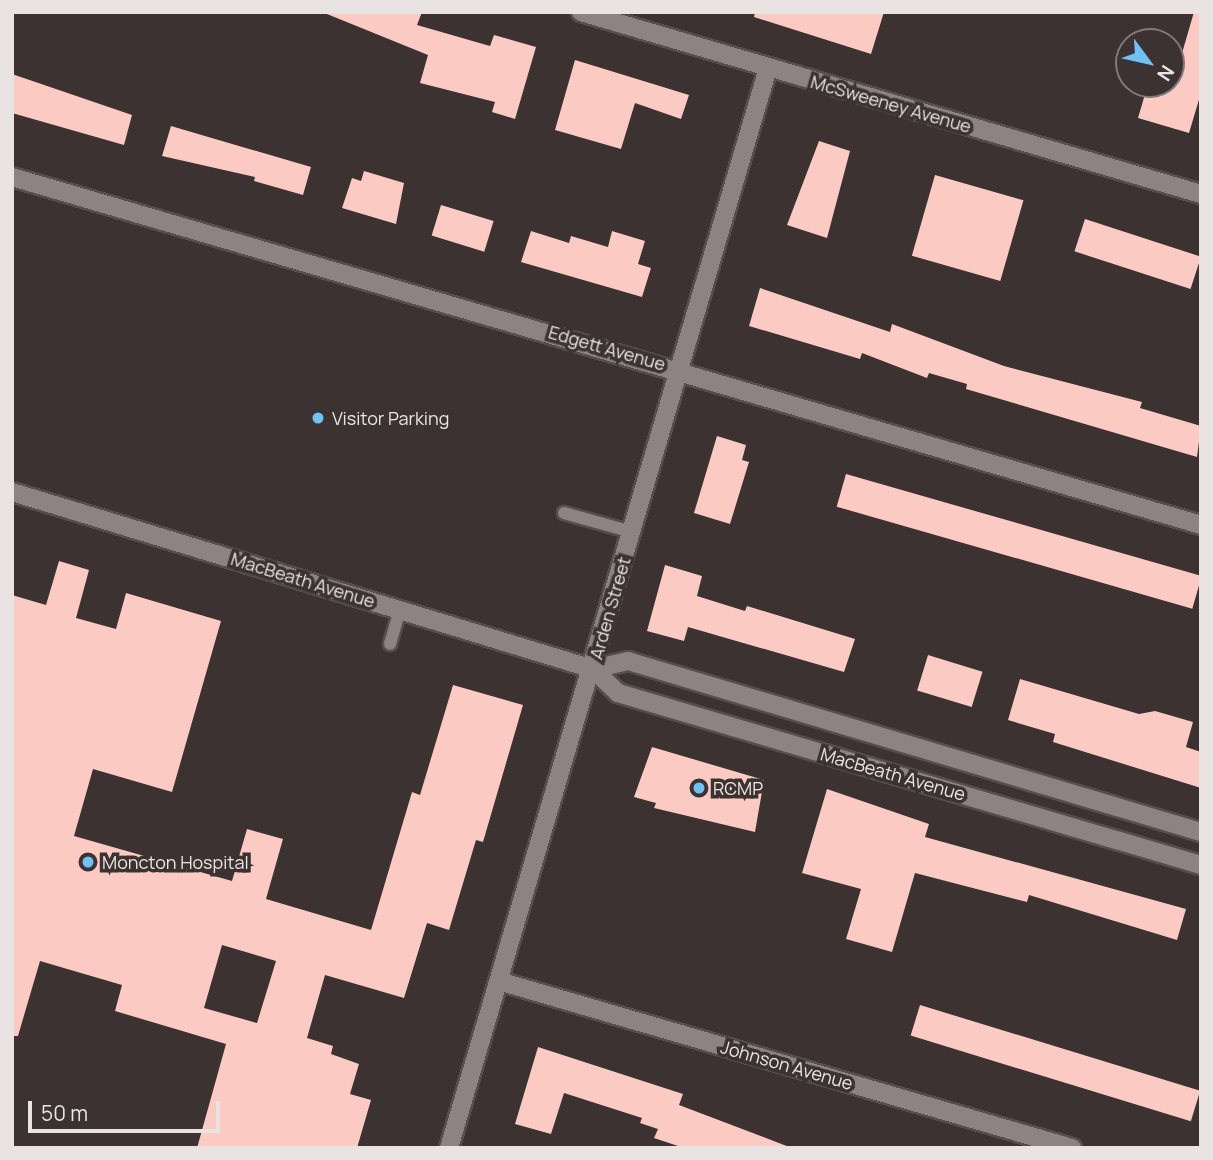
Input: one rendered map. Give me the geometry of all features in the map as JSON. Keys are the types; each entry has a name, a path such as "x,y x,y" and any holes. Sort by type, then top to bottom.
{"street":[{"name":"McSweeney Avenue","path":"581,12 1201,194"},
{"name":"Arden Street","path":"449,1148 502,982 677,369 768,68"},
{"name":"Edgett Avenue","path":"12,177 677,369 1201,525"},
{"name":"MacBeath Avenue","path":"12,492 593,669 618,693 1201,865"},
{"name":"MacBeath Avenue","path":"593,669 628,661 1201,832"},
{"path":"841,759 852,728"},
{"name":"Johnson Avenue","path":"502,982 1072,1148"}],"lane":[{"path":"564,513 632,532"},
{"path":"390,644 400,610"}],"building":[{"path":"322,12 422,12 417,25 490,46 494,35 536,47 515,119 492,112 495,102 420,83 428,55"},
{"path":"755,12 884,12 871,54 754,17"},
{"path":"1194,12 1201,12 1201,93 1189,133 1138,118 1144,98 1185,98 1185,43"},
{"path":"575,60 689,95 681,119 635,103 621,149 555,130"},
{"path":"12,74 132,115 124,145 12,113"},
{"path":"171,126 311,167 303,195 254,181 255,177 162,156"},
{"path":"819,141 850,151 827,238 787,225"},
{"path":"364,171 404,183 396,224 342,208 352,178 361,181"},
{"path":"935,175 1023,200 1000,281 912,256"},
{"path":"441,205 494,221 484,252 432,236"},
{"path":"1085,219 1201,257 1191,289 1074,251"},
{"path":"531,231 569,243 571,236 608,247 612,231 645,241 638,264 651,268 642,297 521,262"},
{"path":"760,288 890,332 892,324 1004,366 1142,402 1140,408 1201,426 1197,457 966,389 967,384 929,373 927,378 862,353 860,359 749,326"},
{"path":"717,436 746,445 742,460 749,462 730,524 694,513"},
{"path":"846,474 1201,576 1192,609 837,507"},
{"name":"Moncton Hospital","path":"59,561 89,570 76,618 116,629 126,593 221,621 172,792 93,769 74,836 232,881 247,829 283,839 266,899 371,930 412,792 420,795 453,685 523,705 483,842 476,840 449,930 427,923 404,998 325,975 307,1038 333,1046 331,1054 359,1064 350,1094 371,1100 357,1148 197,1148 226,1044 115,1011 122,985 40,961 18,1036 12,1036 12,595 46,605","holes":["222,945 276,961 257,1023 204,1008"]},
{"path":"665,565 702,576 697,596 745,611 747,606 855,639 844,672 688,627 684,641 647,631"},
{"path":"928,655 983,672 972,707 917,690"},
{"path":"1020,679 1139,714 1155,711 1193,722 1186,747 1201,752 1201,788 1053,742 1055,734 1008,720"},
{"name":"RCMP","path":"652,747 764,780 755,832 654,808 656,803 634,797"},
{"path":"827,789 929,824 925,837 1186,909 1177,940 1029,895 1027,902 915,873 892,952 846,939 861,889 802,873"},
{"path":"920,1005 1200,1091 1191,1121 911,1036"},
{"path":"538,1047 683,1094 679,1105 792,1148 684,1148 654,1138 658,1129 640,1123 642,1118 564,1093 551,1134 515,1124"}],"place":[{"name":"Visitor Parking","path":"318,418"},
{"name":"RCMP","path":"699,788"},
{"name":"Moncton Hospital","path":"88,862"}]}
